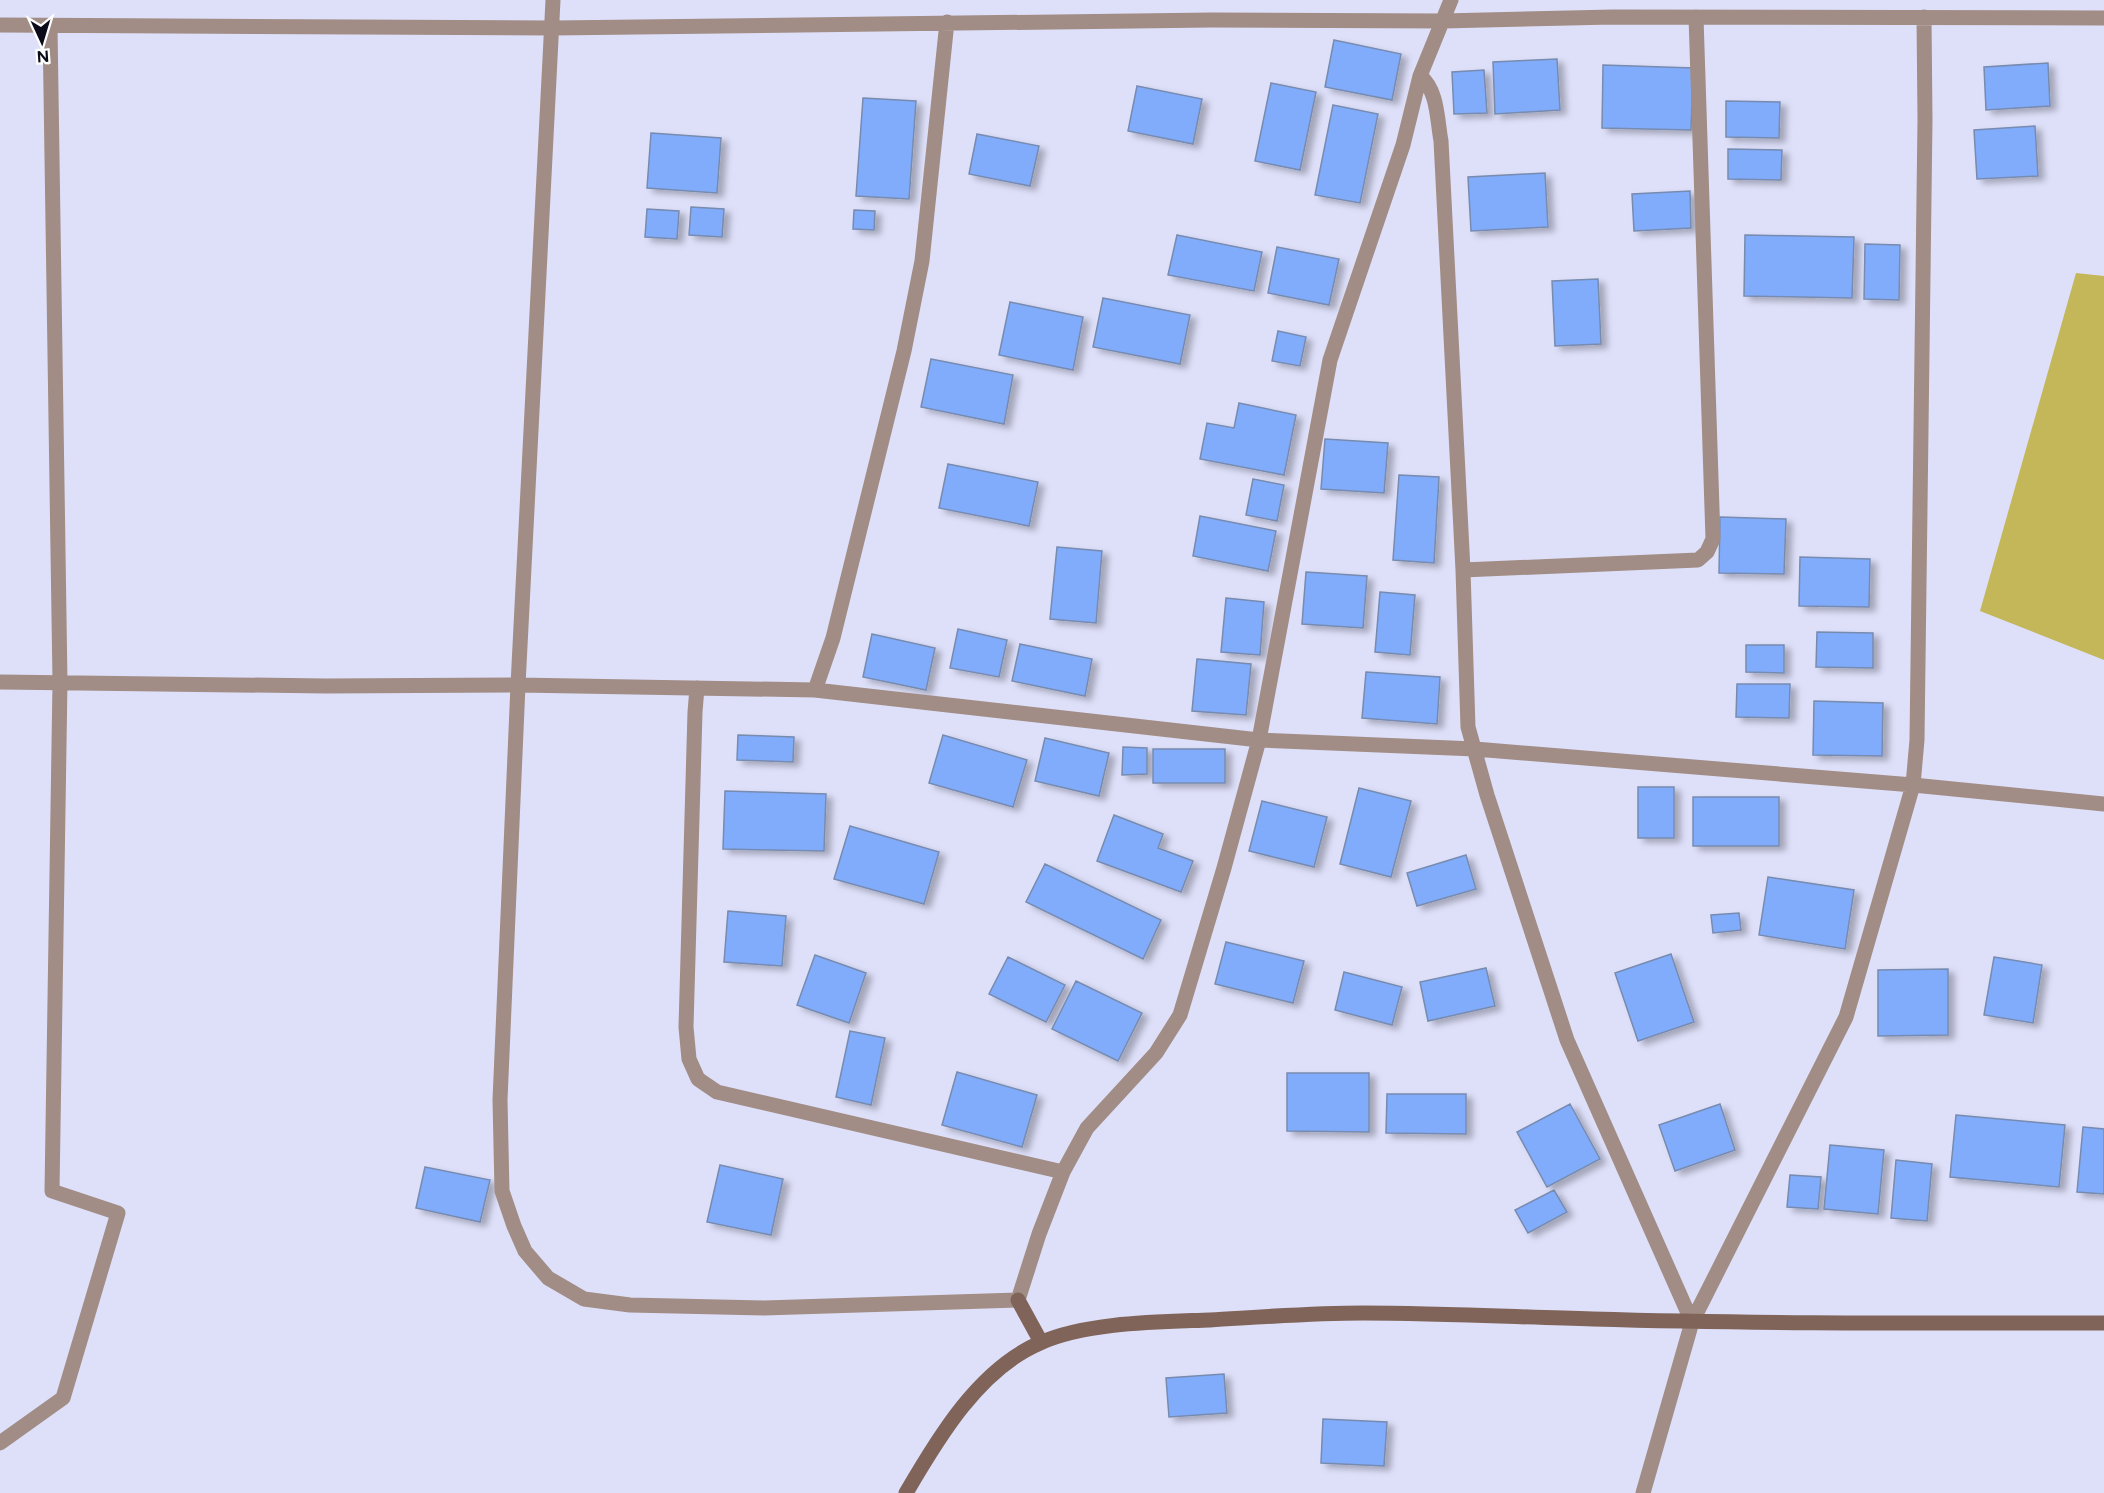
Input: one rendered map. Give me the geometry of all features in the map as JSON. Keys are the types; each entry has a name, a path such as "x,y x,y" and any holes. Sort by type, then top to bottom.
{"street":[{"path":"554,0 518,684 500,1100 502,1191 514,1226 525,1251 548,1278 584,1299 630,1305 764,1308 1018,1300"},
{"path":"1041,1342 1018,1300 1039,1234 1063,1172 1087,1128 1156,1053 1180,1015 1259,740 1330,360 1403,145 1420,76 1451,0"},
{"path":"0,25 553,28 1200,20 1443,21 1613,16 2104,18"},
{"path":"1463,570 1698,560 1707,552 1713,539 1696,17"},
{"path":"1643,1493 1692,1322 1846,1017 1913,785 1917,740 1925,120 1924,17"},
{"path":"815,690 833,638 904,351 923,250 947,22"},
{"path":"0,1443 63,1398 118,1213 52,1191 60,682 50,26"},
{"path":"1420,76 1428,81 1433,92 1441,141 1463,570 1468,727 1487,795 1567,1040 1692,1322"},
{"path":"0,681 326,686 518,684 815,690 1259,740 1475,749 1913,785 2104,804"},
{"path":"697,688 686,1027 690,1059 699,1079 717,1092 1063,1172"},
{"path":"906,1493 928,1455 959,1410 990,1377 1012,1358 1041,1342 1112,1326 1288,1315 1365,1313 1692,1322 2104,1323"}],"shaded area":[{"path":"2076,273 2104,276 2104,660 1980,611"}],"building":[{"path":"1334,40 1401,54 1392,100 1325,87"},
{"path":"1557,59 1560,110 1495,114 1493,62"},
{"path":"2048,63 2050,106 1986,110 1984,67"},
{"path":"1603,65 1693,68 1691,130 1602,128"},
{"path":"1484,70 1487,113 1454,114 1452,72"},
{"path":"1271,83 1316,92 1300,170 1255,161"},
{"path":"1137,86 1202,99 1193,144 1128,131"},
{"path":"863,98 916,101 909,199 856,196"},
{"path":"1726,101 1780,102 1779,138 1726,137"},
{"path":"1333,105 1378,114 1360,203 1315,195"},
{"path":"2035,126 2038,176 1977,179 1974,130"},
{"path":"651,133 721,138 717,193 647,188"},
{"path":"977,134 1039,146 1030,186 969,174"},
{"path":"1728,149 1782,150 1781,180 1728,179"},
{"path":"1545,173 1548,227 1471,231 1468,177"},
{"path":"1690,191 1691,228 1634,231 1632,194"},
{"path":"691,207 724,209 722,237 689,235"},
{"path":"647,209 679,211 677,239 645,237"},
{"path":"854,210 875,211 874,230 853,229"},
{"path":"1177,235 1262,252 1254,291 1168,275"},
{"path":"1745,235 1854,237 1852,298 1744,296"},
{"path":"1865,244 1900,245 1899,300 1864,299"},
{"path":"1277,247 1339,259 1329,305 1268,293"},
{"path":"1598,279 1601,344 1555,346 1552,281"},
{"path":"1103,298 1190,315 1180,364 1093,347"},
{"path":"1010,302 1083,317 1073,370 999,355"},
{"path":"1278,331 1306,337 1300,366 1272,361"},
{"path":"931,359 1013,375 1004,424 921,407"},
{"path":"1239,403 1296,415 1284,475 1200,459 1207,423 1234,428"},
{"path":"1325,439 1388,443 1384,493 1321,489"},
{"path":"948,464 1038,482 1029,526 939,508"},
{"path":"1399,475 1439,477 1434,563 1393,560"},
{"path":"1253,479 1284,485 1277,521 1246,515"},
{"path":"1200,516 1276,531 1268,571 1193,556"},
{"path":"1720,517 1786,519 1784,574 1719,573"},
{"path":"1057,547 1102,551 1096,623 1050,619"},
{"path":"1800,557 1870,559 1869,607 1799,606"},
{"path":"1306,572 1367,576 1363,628 1302,624"},
{"path":"1380,592 1415,595 1410,655 1375,652"},
{"path":"1226,598 1264,602 1260,655 1221,652"},
{"path":"958,629 1007,640 999,677 950,668"},
{"path":"1817,632 1873,633 1873,668 1816,667"},
{"path":"872,634 935,648 926,690 863,677"},
{"path":"1020,644 1092,659 1085,696 1012,681"},
{"path":"1746,645 1784,645 1784,673 1746,672"},
{"path":"1197,659 1251,664 1246,715 1192,711"},
{"path":"1366,672 1440,677 1437,724 1362,718"},
{"path":"1737,684 1790,684 1789,718 1736,717"},
{"path":"1814,701 1883,703 1882,756 1813,755"},
{"path":"738,735 794,737 793,762 737,760"},
{"path":"943,735 1027,760 1013,807 929,783"},
{"path":"1045,738 1109,753 1099,796 1035,781"},
{"path":"1123,747 1147,748 1147,774 1122,775"},
{"path":"1153,749 1225,749 1225,783 1153,783"},
{"path":"1638,787 1674,787 1674,838 1638,838"},
{"path":"1359,788 1411,801 1391,877 1340,864"},
{"path":"725,791 826,794 824,851 723,849"},
{"path":"1693,797 1779,797 1779,846 1693,846"},
{"path":"1262,801 1327,817 1314,867 1249,851"},
{"path":"1114,815 1163,834 1158,848 1193,861 1181,892 1097,861"},
{"path":"850,826 939,852 924,904 834,879"},
{"path":"1466,855 1476,889 1417,906 1407,873"},
{"path":"1045,864 1161,920 1143,959 1026,902"},
{"path":"1768,877 1854,890 1845,949 1759,935"},
{"path":"728,911 786,916 782,966 724,962"},
{"path":"1739,913 1741,930 1713,933 1711,915"},
{"path":"1226,942 1304,961 1293,1003 1215,984"},
{"path":"1671,954 1694,1022 1638,1041 1615,973"},
{"path":"815,955 866,973 849,1023 797,1005"},
{"path":"1008,957 1065,985 1046,1022 989,994"},
{"path":"1994,957 2042,965 2033,1023 1984,1015"},
{"path":"1486,968 1495,1006 1428,1021 1420,982"},
{"path":"1948,969 1948,1035 1878,1036 1878,970"},
{"path":"1344,972 1402,987 1392,1025 1335,1010"},
{"path":"1076,981 1142,1013 1118,1061 1052,1029"},
{"path":"850,1031 885,1038 871,1105 836,1097"},
{"path":"957,1072 1037,1095 1022,1147 942,1125"},
{"path":"1287,1073 1369,1073 1369,1132 1287,1131"},
{"path":"1387,1094 1466,1094 1466,1134 1386,1133"},
{"path":"1570,1104 1600,1159 1547,1187 1517,1132"},
{"path":"1720,1104 1735,1150 1675,1171 1659,1125"},
{"path":"1956,1115 2065,1125 2059,1187 1950,1177"},
{"path":"2083,1127 2104,1129 2104,1194 2077,1192"},
{"path":"1830,1145 1884,1150 1878,1214 1824,1209"},
{"path":"1896,1160 1932,1164 1927,1221 1891,1218"},
{"path":"720,1165 783,1179 771,1235 707,1222"},
{"path":"425,1167 490,1180 480,1222 416,1208"},
{"path":"1790,1175 1821,1177 1818,1209 1787,1207"},
{"path":"1554,1190 1567,1212 1528,1233 1515,1210"},
{"path":"1224,1374 1227,1413 1169,1417 1166,1378"},
{"path":"1323,1419 1387,1422 1384,1466 1321,1463"}]}
